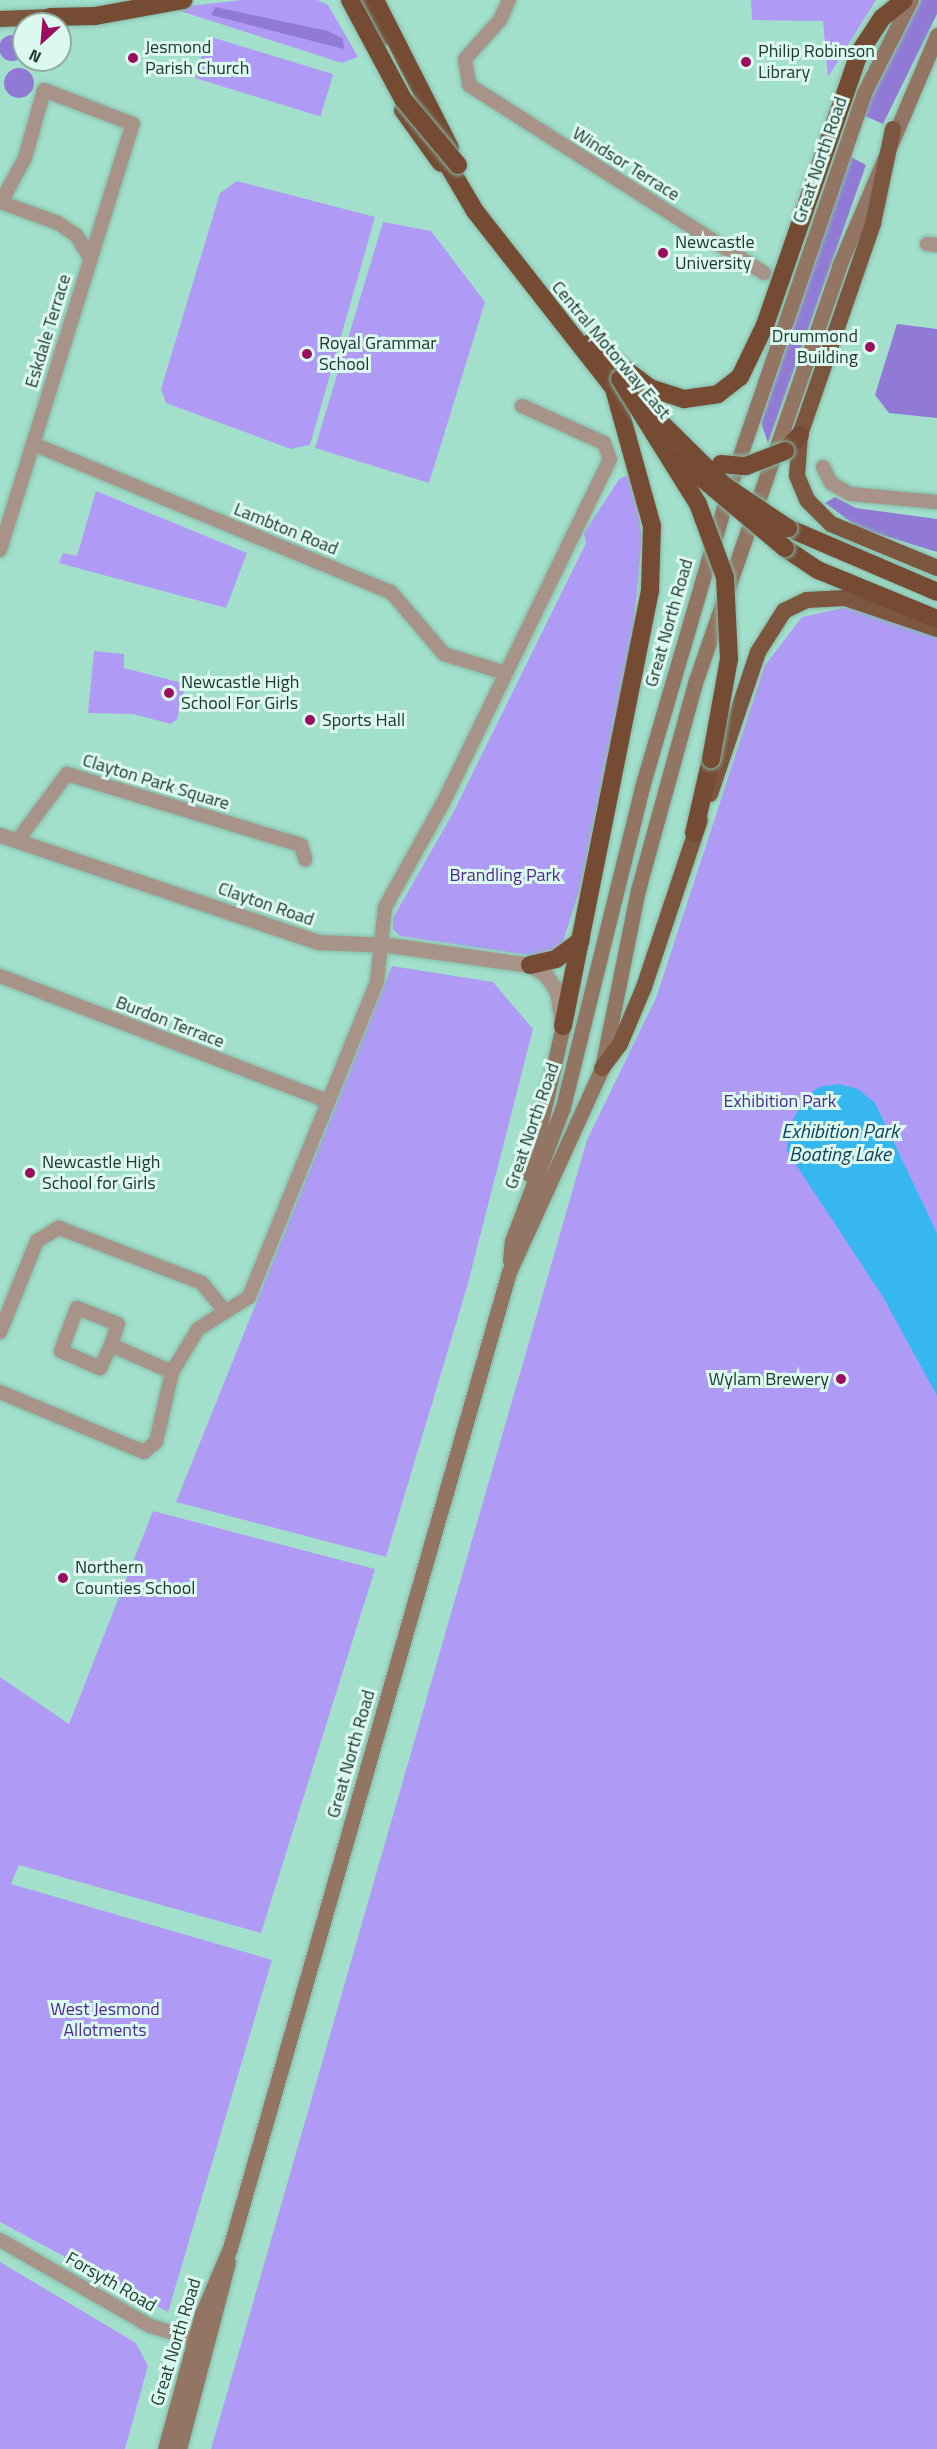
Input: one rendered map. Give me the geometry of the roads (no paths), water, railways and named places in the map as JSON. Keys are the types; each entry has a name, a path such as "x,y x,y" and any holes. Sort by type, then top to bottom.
{"highway":[{"path":"72,12 125,0"},
{"path":"72,17 95,16 183,0"},
{"path":"343,0 400,106 475,211"},
{"path":"350,0 403,99 458,165"},
{"name":"Central Motorway East","path":"363,0 387,62 475,211 617,384 725,486 788,528 937,592"},
{"name":"Central Motorway East","path":"375,0 458,165 590,343 648,428 677,458 785,548 818,570 937,619"},
{"path":"590,343 650,388 684,399 704,398 740,377 765,325 859,53 882,18 904,0"},
{"path":"892,129 873,224 800,435 797,476 817,513 857,537 937,568"},
{"path":"563,1026 621,752 650,590 652,526 617,384"},
{"path":"617,384 698,504 725,577 729,659 705,797"},
{"path":"648,428 721,464 746,466 785,451 800,435"},
{"path":"602,1068 620,1044 644,987 705,797 744,692 771,629 784,611 807,600 845,598 937,629"},
{"path":"530,965 556,959 581,940"}],"main road":[{"name":"Great North Road","path":"509,1272 512,1241 563,1107 642,787 766,376 864,93 911,0"},
{"name":"Great North Road","path":"165,2449 202,2342 225,2290 230,2248 509,1272 602,1068 669,764 838,266 892,129 937,35"},
{"path":"512,1241 563,1026"},
{"name":"Great North Road","path":"179,2449 202,2342"}],"street":[{"name":"Windsor Terrace","path":"508,0 500,20 465,59 469,85 764,273"},
{"name":"Eskdale Terrace","path":"0,550 133,124 44,90 25,158 1,202"},
{"path":"1,202 58,223 76,235 90,256"},
{"path":"0,1392 144,1452 156,1442 172,1372 198,1329 224,1310 249,1297 377,981 385,907 506,673 610,459 604,443 522,406"},
{"name":"Lambton Road","path":"33,444 391,592 444,654 506,673"},
{"path":"823,467 831,483 850,494 937,502"},
{"name":"Clayton Park Square","path":"16,841 67,774 301,845 305,859"},
{"name":"Clayton Road","path":"0,835 289,934 339,945 381,945 530,965"},
{"path":"530,965 545,974 557,991 563,1026"},
{"name":"Burdon Terrace","path":"0,976 327,1101"},
{"path":"0,1332 37,1241 59,1228 202,1283 224,1310"},
{"path":"77,1308 118,1324 111,1345 99,1368 61,1351 77,1308"},
{"path":"111,1345 172,1372"},
{"name":"Forsyth Road","path":"0,2240 150,2326 202,2342"}],"water":[{"name":"Exhibition Park Boating Lake","path":"839,1084 858,1089 875,1103 937,1233 937,1396 883,1297 787,1151 788,1129 804,1099 819,1087"}],"place":[{"name":"Jesmond Parish Church","path":"133,58"},
{"name":"Philip Robinson Library","path":"746,62"},
{"name":"Newcastle University","path":"663,253"},
{"name":"Drummond Building","path":"870,347"},
{"name":"Royal Grammar School","path":"307,354"},
{"name":"Newcastle High School For Girls","path":"169,693"},
{"name":"Sports Hall","path":"310,720"},
{"name":"Newcastle High School for Girls","path":"30,1173"},
{"name":"Wylam Brewery","path":"841,1379"},
{"name":"Northern Counties School","path":"63,1578"}],"park label":[{"name":"Brandling Park","path":"505,875"},
{"name":"Exhibition Park","path":"780,1101"},
{"name":"West Jesmond Allotments","path":"105,2020"}]}
